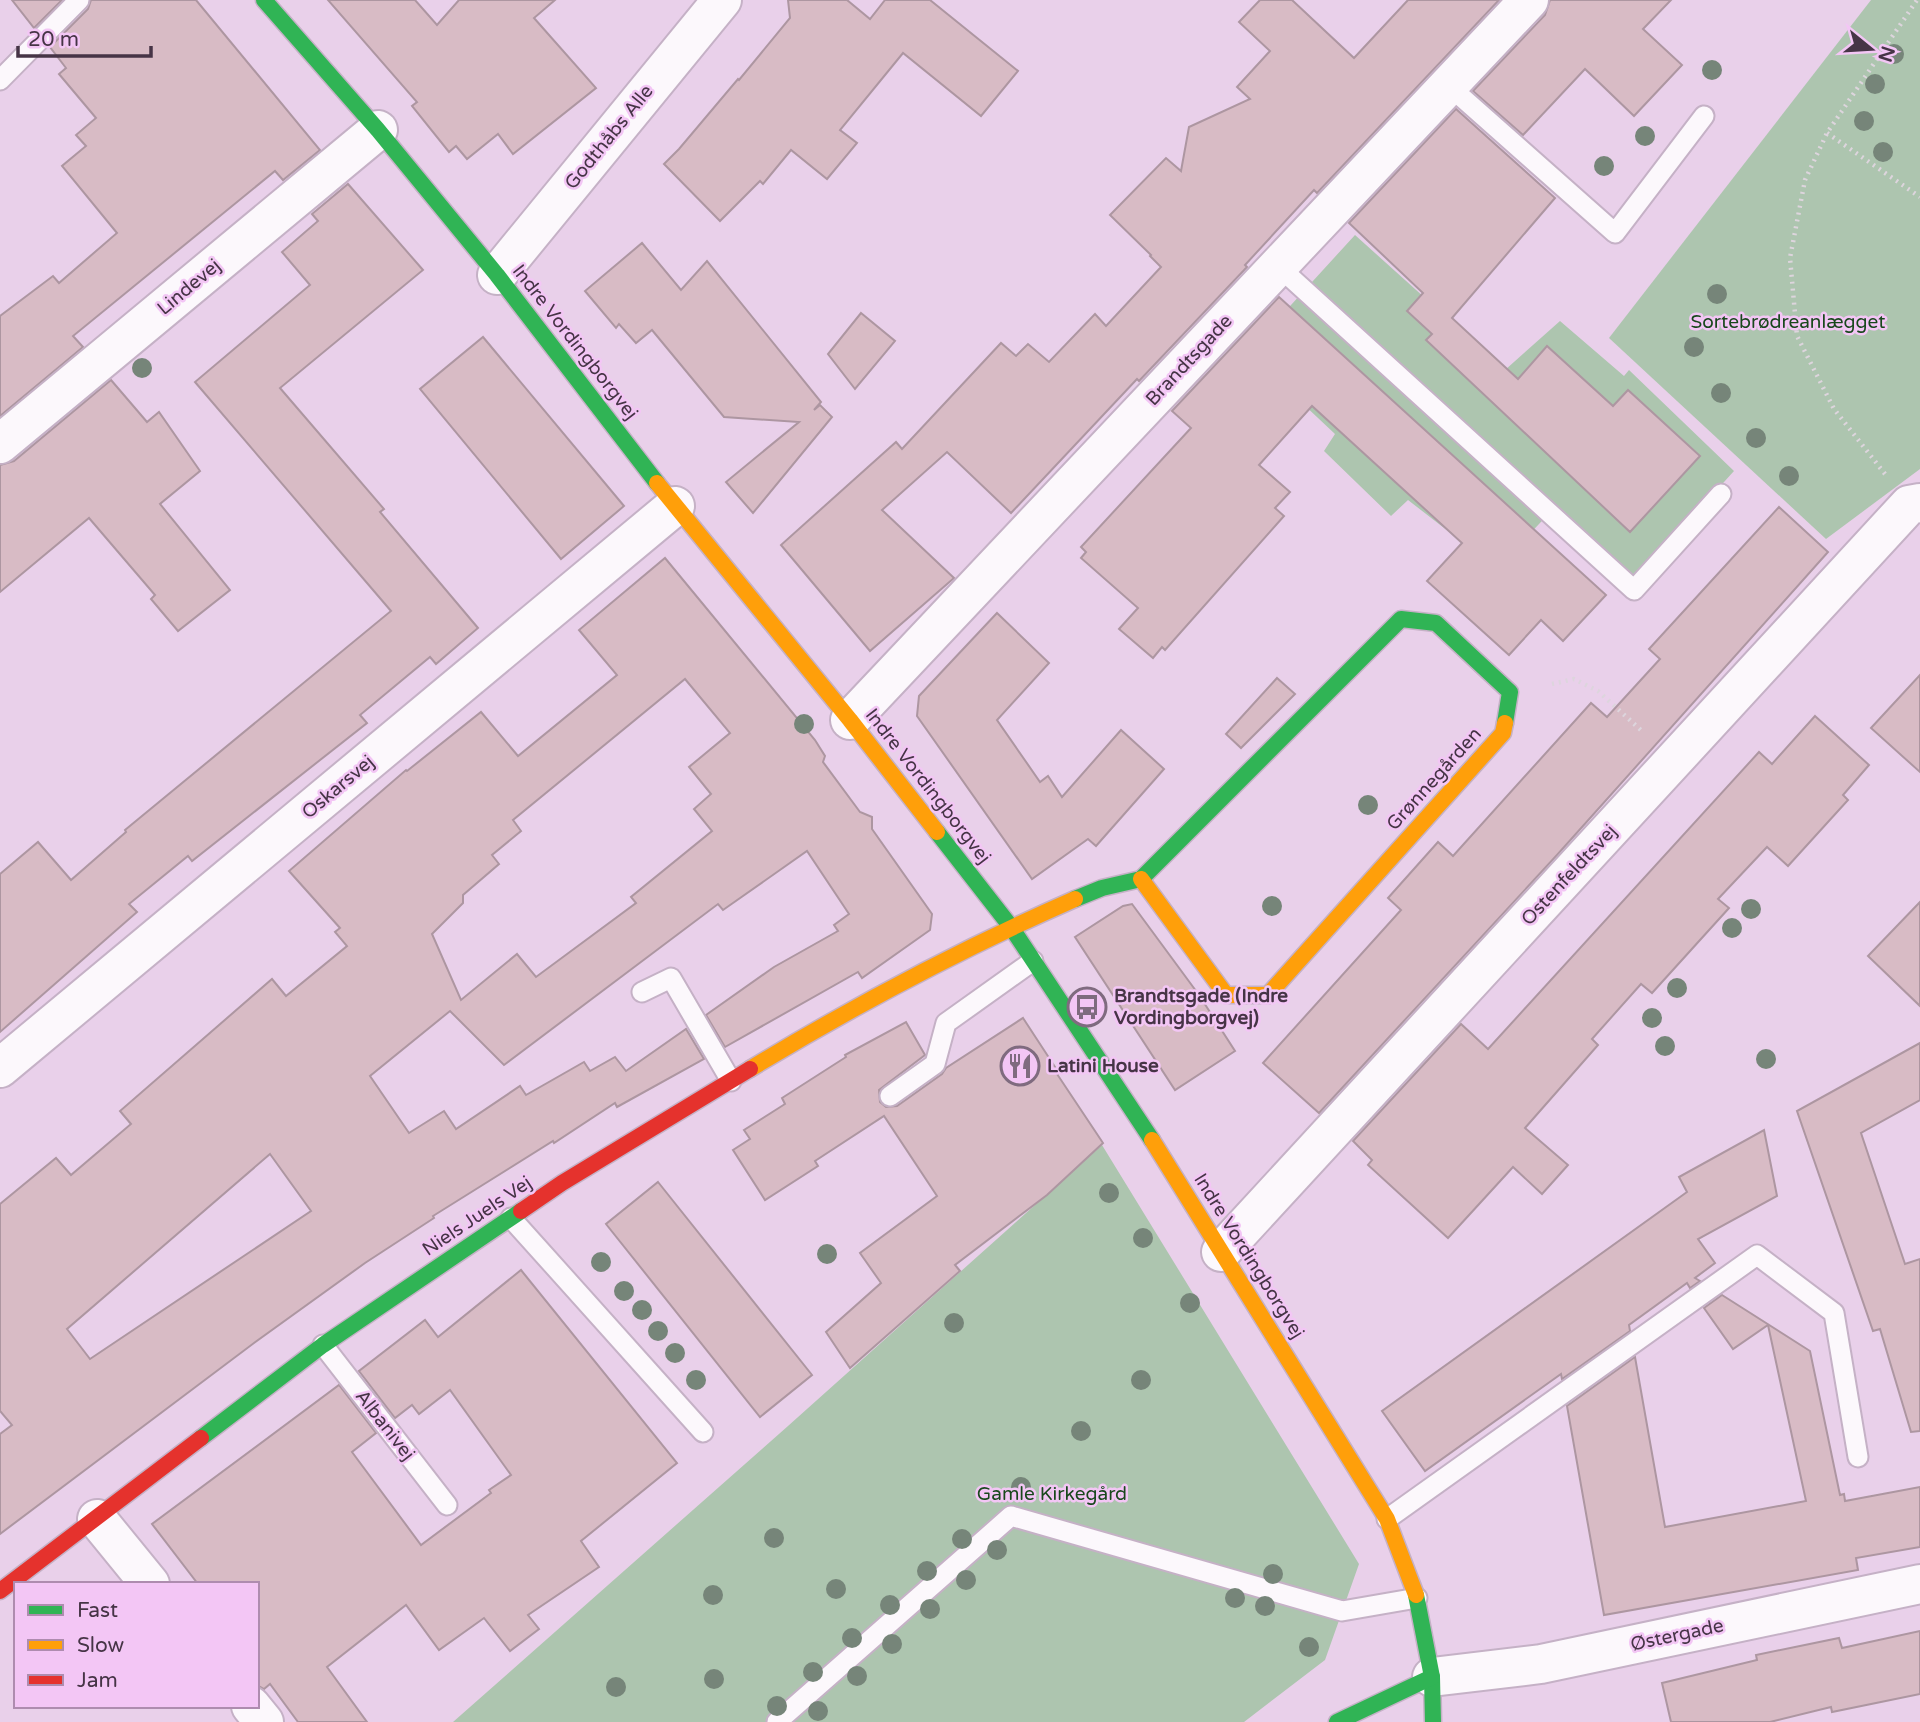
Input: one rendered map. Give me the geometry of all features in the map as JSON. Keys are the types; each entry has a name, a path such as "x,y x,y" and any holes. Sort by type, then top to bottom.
{"street":[{"name":"Indre Vordingborgvej","path":"264,0 377,130 497,275 675,506 850,720 1011,927 1147,1131 1387,1519 1417,1598 1432,1677 1433,1722"},
{"name":"Godthåbs Alle","path":"497,275 722,0"},
{"name":"Brandtsgade","path":"850,720 1529,0"},
{"name":"Lindevej","path":"0,443 377,130"},
{"name":"Ostenfeldtsvej","path":"1221,1252 1915,504"},
{"name":"Oskarsvej","path":"0,1068 675,506"},
{"path":"1011,927 1102,888 1141,879 1401,619 1436,622 1510,692"},
{"name":"Grønnegården","path":"1141,879 1226,995 1268,995 1503,733 1510,692"},
{"name":"Niels Juels Vej","path":"0,1591 323,1345 562,1183 831,1020 1011,927"},
{"path":"97,1519 148,1582"},
{"name":"Østergade","path":"1432,1677 1541,1664 1920,1584"},
{"path":"1337,1722 1432,1677"},
{"path":"253,1708 264,1722"}],"lane":[{"path":"0,80 79,0"},
{"path":"1448,85 1615,233 1704,116"},
{"path":"1278,266 1633,590 1721,494"},
{"path":"890,1096 936,1064 946,1023 1034,961"},
{"path":"642,992 671,978 731,1081"},
{"path":"511,1218 703,1432"},
{"path":"1387,1519 1757,1255 1834,1313 1858,1457"},
{"name":"Albanivej","path":"323,1345 447,1505"},
{"path":"777,1722 1011,1516 1342,1611 1417,1598"}],"path":[{"path":"1915,504 1835,409 1797,336 1790,258 1805,180 1827,134 1917,0"},
{"path":"1827,134 1920,197"},
{"path":"1510,692 1574,680 1598,691 1674,761"}],"green space":[{"name":"Sortebrødreanlægget","path":"1871,0 1920,0 1920,469 1826,539 1609,338"},
{"path":"1355,235 1505,370 1560,321 1624,376 1629,370 1734,471 1635,580 1554,508 1497,569 1408,500 1391,516 1324,451 1335,434 1248,352"},
{"name":"Gamle Kirkegård","path":"1102,1145 1359,1564 1325,1660 1244,1722 453,1722 788,1426"}],"building":[{"path":"12,0 62,0 34,28"},
{"path":"91,0 196,0 320,150 283,180 275,171 73,336 83,347 0,416 0,316 53,276 59,283 117,233 62,166 86,146 76,135 96,118 59,74 66,68 50,47 88,9"},
{"path":"328,0 415,0 437,25 459,0 555,0 534,18 596,88 513,154 498,134 467,159 456,146 449,152 412,106 417,102"},
{"path":"788,0 847,0 870,19 885,0 930,0 1018,71 981,116 903,53 840,130 857,143 827,179 791,150 763,184 760,181 720,221 664,164 790,18"},
{"path":"1260,0 1292,0 1354,58 1408,0 1499,0 1317,193 1314,190 1245,265 1247,267 1011,513 947,452 882,510 954,578 870,651 781,545 896,442 902,449 1001,343 1016,356 1028,344 1049,362 1095,314 1106,326 1161,267 1110,215 1166,158 1181,171 1189,127 1250,99 1237,87 1270,51 1239,22"},
{"path":"1550,0 1671,0 1643,29 1682,65 1634,116 1585,69 1523,135 1473,91 1545,15"},
{"path":"1456,109 1555,198 1452,318 1518,379 1547,346 1613,406 1628,390 1700,456 1630,532 1426,340 1432,334 1407,311 1423,293 1349,223"},
{"path":"348,184 423,270 280,388 384,509 380,512 478,628 436,664 430,657 360,715 367,723 192,861 188,856 129,904 137,912 0,1032 0,874 38,842 71,880 126,832 125,830 391,611 195,382 310,285 282,252 318,221 312,214"},
{"path":"642,243 681,290 707,261 821,402 814,410 820,405 832,417 753,513 726,482 799,422 724,417 652,330 636,343 619,324 616,328 585,291"},
{"path":"1279,297 1606,595 1563,641 1541,620 1509,655 1427,581 1462,543 1312,406 1259,465 1290,492 1275,508 1284,516 1165,650 1162,647 1153,658 1119,629 1138,608 1081,558 1086,552 1081,547 1191,428 1172,411"},
{"path":"861,313 895,341 855,389 828,354"},
{"path":"483,337 624,506 561,559 420,389"},
{"path":"111,380 147,422 159,412 200,471 160,504 230,590 178,631 151,599 155,595 89,518 0,592 0,465 14,461"},
{"path":"1779,507 1828,552 1557,855 1319,1113 1263,1063 1401,910 1388,898 1438,842 1453,856 1591,703 1607,717 1660,659 1649,649"},
{"path":"665,558 815,740 825,756 823,762 860,812 872,817 872,829 932,914 930,930 862,978 858,972 725,1047 706,1015 774,967 838,931 834,925 849,914 807,851 723,910 718,904 504,1065 450,1011 370,1076 409,1133 444,1111 456,1129 520,1086 526,1095 584,1062 590,1071 615,1057 626,1071 686,1029 704,1059 617,1107 615,1103 433,1216 434,1218 365,1263 254,1343 0,1534 0,1434 12,1425 0,1411 0,1204 56,1158 71,1175 131,1124 120,1111 272,979 286,996 347,946 335,932 340,928 289,871 406,770 481,712 518,756 617,675 579,630","holes":["685,679 730,733 689,767 711,794 694,809 712,831 631,897 636,903 536,977 517,954 461,1000 432,934 463,903 463,895 499,864 492,855 521,831 513,820","270,1154 311,1211 90,1359 67,1329"]},
{"path":"997,613 1049,663 997,720 1040,782 1048,776 1062,797 1121,730 1164,769 1096,846 1088,839 1032,879 917,716 919,696"},
{"path":"1920,675 1920,772 1871,728"},
{"path":"1277,678 1295,694 1241,748 1226,734"},
{"path":"1815,716 1869,765 1843,795 1848,800 1788,866 1767,847 1718,899 1729,908 1652,993 1641,984 1592,1039 1598,1045 1525,1128 1568,1165 1542,1194 1513,1167 1448,1238 1368,1165 1372,1160 1353,1141 1461,1024 1488,1049 1759,752 1772,764"},
{"path":"1920,902 1920,1006 1868,956"},
{"path":"1132,904 1199,995 1235,1051 1175,1090 1075,937 1123,906"},
{"path":"1023,1018 1103,1143 1047,1195 955,1265 960,1271 850,1368 826,1332 881,1283 860,1253 937,1196 884,1116 815,1161 818,1166 765,1200 733,1150 750,1139 744,1130 785,1104 782,1098 846,1057 845,1055 906,1022 925,1055 879,1090 880,1102 886,1107 897,1106 942,1074 946,1068"},
{"path":"1920,1043 1920,1100 1861,1133 1905,1264 1920,1259 1920,1431 1911,1432 1880,1329 1873,1331 1797,1111"},
{"path":"1764,1130 1777,1196 1698,1239 1715,1263 1695,1278 1700,1281 1690,1288 1687,1283 1629,1325 1630,1331 1562,1379 1561,1374 1425,1471 1382,1411 1687,1192 1679,1177"},
{"path":"658,1182 812,1375 760,1417 606,1224"},
{"path":"521,1270 677,1463 581,1541 599,1567 528,1615 539,1629 510,1651 484,1618 439,1650 406,1605 327,1667 367,1722 298,1722 270,1684 264,1689 259,1686 259,1582 196,1582 152,1524 339,1385 376,1433 352,1452 421,1545 511,1475 450,1390 419,1414 412,1405 395,1418 359,1371 425,1320 438,1337"},
{"path":"1722,1295 1810,1351 1840,1495 1844,1494 1845,1501 1920,1487 1920,1547 1856,1558 1858,1570 1604,1615 1567,1406 1635,1357 1665,1527 1806,1501 1768,1325 1733,1349 1704,1308"},
{"path":"1920,1631 1920,1694 1832,1712 1831,1707 1770,1722 1671,1722 1662,1683 1757,1660 1756,1655 1839,1638 1842,1648"}],"traffic: fast":[{"path":"264,0 378,130 497,275 657,483"},
{"path":"1075,899 1102,888 1141,879 1401,619 1436,623 1510,692 1505,723"},
{"path":"937,832 1011,927 1152,1140"},
{"path":"201,1438 323,1345 521,1211"},
{"path":"1416,1595 1432,1677 1433,1722"},
{"path":"1337,1722 1432,1677"}],"traffic: slow":[{"path":"657,483 850,720 937,832"},
{"path":"1141,879 1226,995 1268,995 1503,733 1505,723"},
{"path":"750,1069 910,979 1075,899"},
{"path":"1152,1140 1387,1519 1416,1595"}],"traffic: jam":[{"path":"521,1211 562,1183 750,1069"},
{"path":"0,1591 201,1438"}],"place":[{"name":"Brandtsgade (Indre Vordingborgvej)","path":"1087,1007"},
{"name":"Latini House","path":"1020,1066"}]}
